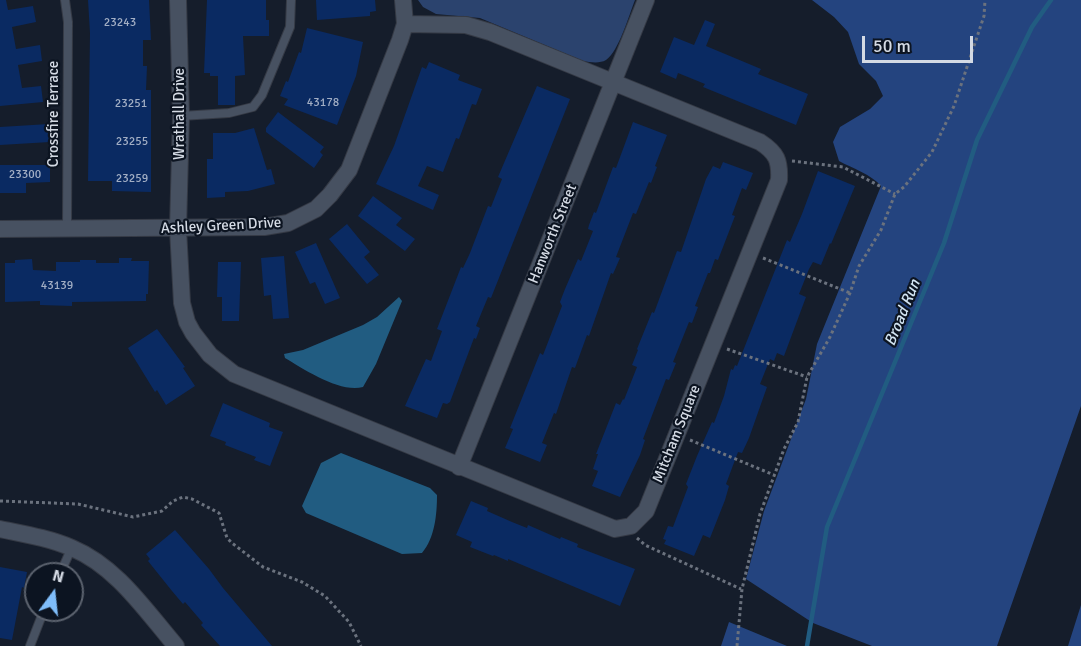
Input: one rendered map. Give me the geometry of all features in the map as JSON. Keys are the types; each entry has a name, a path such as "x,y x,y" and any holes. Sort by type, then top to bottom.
{"street":[{"name":"Wrathall Drive","path":"178,0 181,116 178,229"},
{"name":"Ashley Green Drive","path":"0,229 264,227 288,223 316,209 349,170 405,24 404,0"},
{"name":"Hanworth Street","path":"459,467 646,0"},
{"path":"405,24 466,25 490,32 760,142 771,149 780,164"},
{"name":"Mitcham Square","path":"631,526 646,511 751,254 779,180 780,164"},
{"path":"178,229 182,303 187,322 210,355 234,374 615,530 631,526"},
{"path":"0,529 46,538 72,548 110,571 176,646"}],"lane":[{"name":"Crossfire Terrace","path":"65,0 68,22 67,229"},
{"path":"181,116 230,113 253,107 262,95 290,27 291,0"},
{"path":"66,562 72,548"},
{"path":"30,646 39,622"}],"path":[{"path":"737,646 742,589 760,514 784,448 798,422 807,377 830,337 850,293 859,266 881,230 895,194 904,187 932,153 954,106 984,16 986,0"},
{"path":"780,164 792,161 843,167 895,194"},
{"path":"751,254 850,293"},
{"path":"714,344 807,377"},
{"path":"677,435 774,475"},
{"path":"0,501 78,504 133,517 162,511 173,501 183,497 192,499 219,513 227,538 263,567 302,582 325,596 349,622 361,646"},
{"path":"631,526 636,537 645,545 742,589"}],"shaded area":[{"path":"418,0 635,0 615,49 606,60 594,62 583,61 480,18 436,14 423,7"},
{"path":"812,0 1081,0 1081,406 997,646 872,646 813,623 746,579 764,511 806,399 817,344 881,186 867,175 839,161 833,142 840,127 870,109 883,96 876,81 859,64 848,32 834,17"},
{"path":"399,297 402,301 376,364 363,387 344,387 333,384 285,358 284,354 303,350 363,325 377,317"},
{"path":"341,453 430,488 437,495 436,518 430,540 422,553 402,554 306,513 302,506 321,463"},
{"path":"1081,605 1081,646 1068,646"},
{"path":"729,622 787,646 721,646"}],"building":[{"path":"0,0 6,0 8,10 33,6 36,22 12,27 16,49 40,45 42,61 18,65 22,88 41,86 43,102 0,106"},
{"path":"88,0 149,0 151,40 143,40 143,66 147,66 146,90 151,90 151,192 112,191 112,181 88,181 90,33"},
{"path":"207,0 266,0 269,36 243,36 245,75 235,76 235,105 218,105 218,76 204,73"},
{"path":"316,0 375,0 376,11 370,12 370,16 317,20"},
{"path":"705,20 715,24 706,46 761,69 758,74 808,94 796,125 703,87 705,84 678,73 676,79 660,72 674,37 694,45"},
{"path":"307,28 363,42 356,76 337,125 284,105 288,99 280,96 299,52 301,53"},
{"path":"429,62 460,75 458,80 482,89 476,105 472,104 459,139 456,138 443,172 427,166 418,186 439,195 433,210 376,184 394,146 422,67 426,69"},
{"path":"537,86 570,99 491,298 488,297 476,326 480,328 476,339 474,338 450,402 443,403 437,418 405,406 426,359 431,361 442,331 437,329 488,206 491,207 502,179 498,177"},
{"path":"278,112 324,147 320,152 323,155 314,168 266,132 266,128"},
{"path":"633,122 667,135 651,183 649,182 636,214 633,213 616,257 620,258 613,274 611,273 589,336 587,335 575,368 572,367 556,414 554,413 542,443 547,445 540,462 505,448 513,429 510,428 540,353 543,355 562,306 560,302 565,289 578,259 581,261 593,231 588,229 589,225 594,212 596,213 613,167 616,168"},
{"path":"49,124 50,142 0,145 0,127"},
{"path":"254,128 267,170 271,169 275,184 248,191 225,192 225,197 207,198 207,159 213,159 213,133 235,133"},
{"path":"723,162 753,173 746,190 742,188 732,215 735,216 718,260 715,259 708,273 695,306 698,307 692,323 689,322 673,362 676,363 669,380 666,379 643,439 645,440 640,455 620,497 592,486 598,471 593,469 598,454 596,454 616,403 620,405 624,400 637,367 632,365 637,349 652,312 654,313 677,251 681,252 706,179 713,166 720,169"},
{"path":"0,165 50,165 50,182 26,183 26,193 0,193"},
{"path":"818,171 855,186 821,265 813,262 809,269 799,294 806,297 784,356 777,353 774,361 770,359 760,384 767,387 749,438 742,453 738,452 726,484 729,486 725,500 710,538 703,535 694,556 664,544 666,540 663,539 668,526 673,527 688,487 686,484 724,396 731,369 737,366 787,240 790,242"},
{"path":"373,196 402,218 396,225 415,239 405,251 358,216"},
{"path":"347,224 370,252 364,257 379,275 367,284 329,239"},
{"path":"316,243 340,298 325,304 315,282 310,284 295,252"},
{"path":"284,256 289,318 273,319 271,295 264,296 261,258"},
{"path":"119,258 149,261 146,301 72,302 72,306 40,305 40,301 5,302 5,263 32,259 33,270 56,271 56,262 96,260 96,263 119,263"},
{"path":"218,262 241,262 239,321 222,321 222,297 217,297"},
{"path":"157,329 185,367 183,368 195,386 166,405 157,390 155,392 128,348"},
{"path":"223,403 270,423 269,427 283,432 270,466 210,436"},
{"path":"471,501 512,522 527,528 528,525 560,539 561,537 578,544 577,547 635,569 620,606 508,559 508,561 470,547 472,542 456,535"},
{"path":"175,530 272,646 220,646 185,602 183,604 172,591 148,561 150,559 146,554"},
{"path":"0,567 24,571 24,588 22,587 12,640 0,638"}],"waterway":[{"name":"Broad Run","path":"807,646 827,527 944,243 977,140 1032,27 1051,0"}]}
